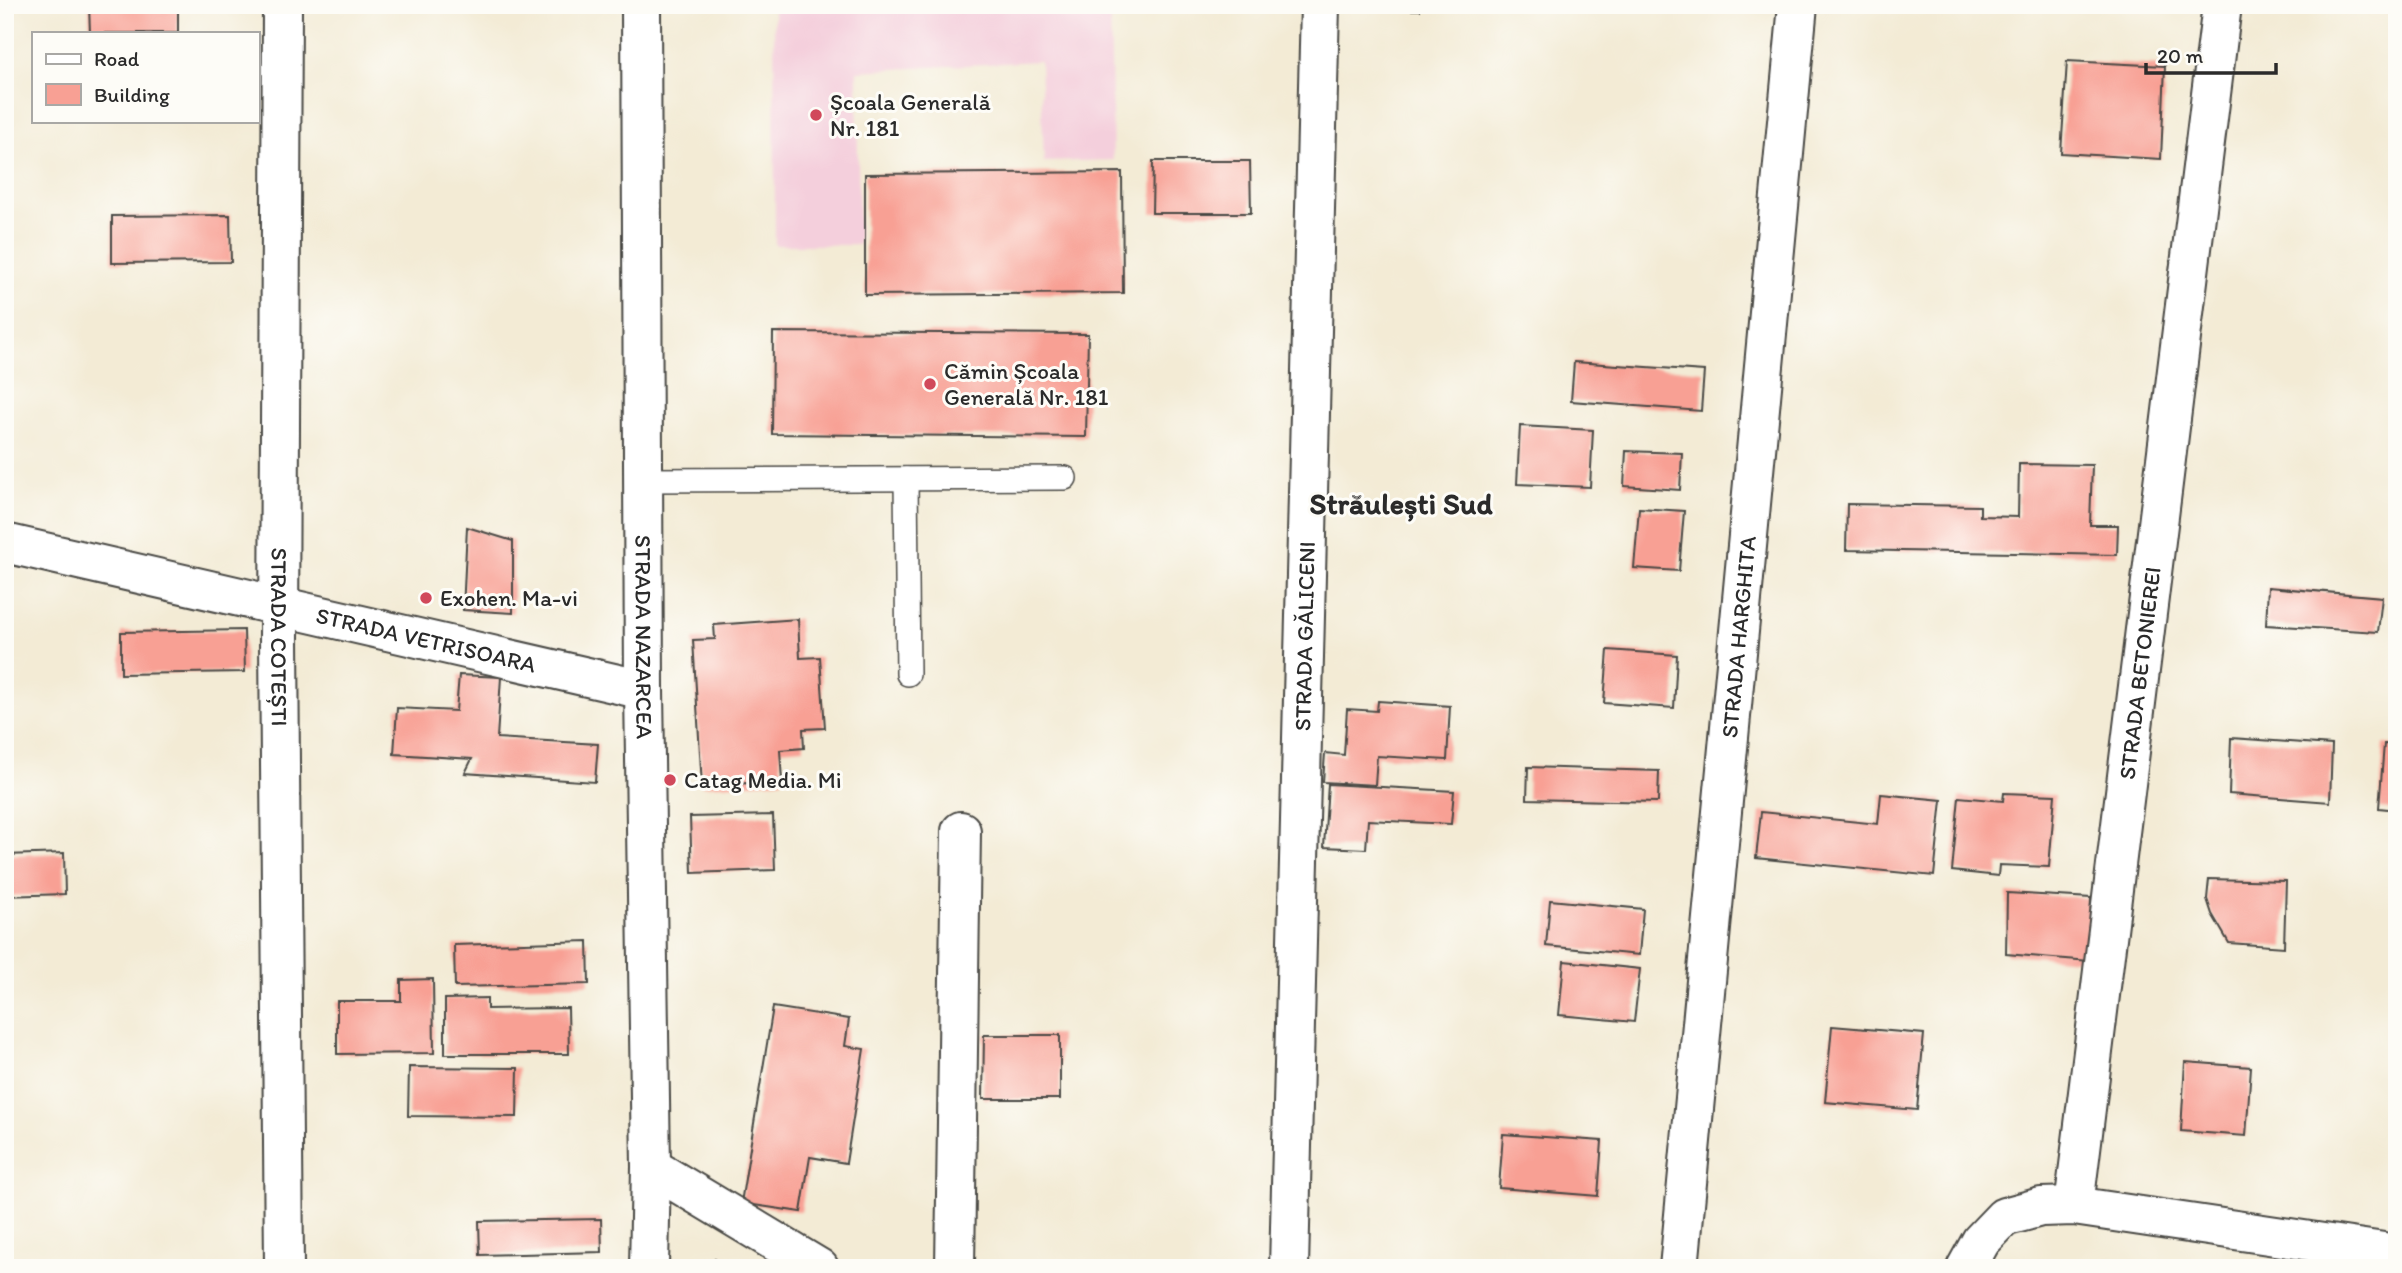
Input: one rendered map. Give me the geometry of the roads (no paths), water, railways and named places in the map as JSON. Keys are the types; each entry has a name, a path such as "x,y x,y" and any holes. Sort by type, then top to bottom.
{"street":[{"name":"STRADA COTEȘTI","path":"282,5 279,605 284,1268"},
{"name":"STRADA NAZARCEA","path":"641,5 644,690 651,1167 649,1268"},
{"name":"STRADA GĂLICENI","path":"1290,1268 1320,5"},
{"name":"STRADA HARGHITA","path":"1679,1268 1798,5"},
{"name":"STRADA BETONIEREI","path":"2074,1206 2222,5"},
{"name":"STRADA VETRISOARA","path":"5,543 644,690"},
{"path":"955,1268 961,831"},
{"path":"651,1167 819,1268"},
{"path":"1966,1268 1981,1241 2004,1217 2041,1207 2074,1206 2397,1254"}],"lane":[{"path":"643,480 1065,478"},
{"path":"906,479 908,674"}],"place":[{"name":"Școala Generală Nr. 181","path":"816,115"},
{"name":"Cămin Școala Generală Nr. 181","path":"930,384"},
{"name":"Exohen. Ma-vi","path":"426,598"},
{"name":"Catag Media. Mi","path":"670,780"}],"district":[{"name":"Străulești Sud","path":"1401,503"}]}
